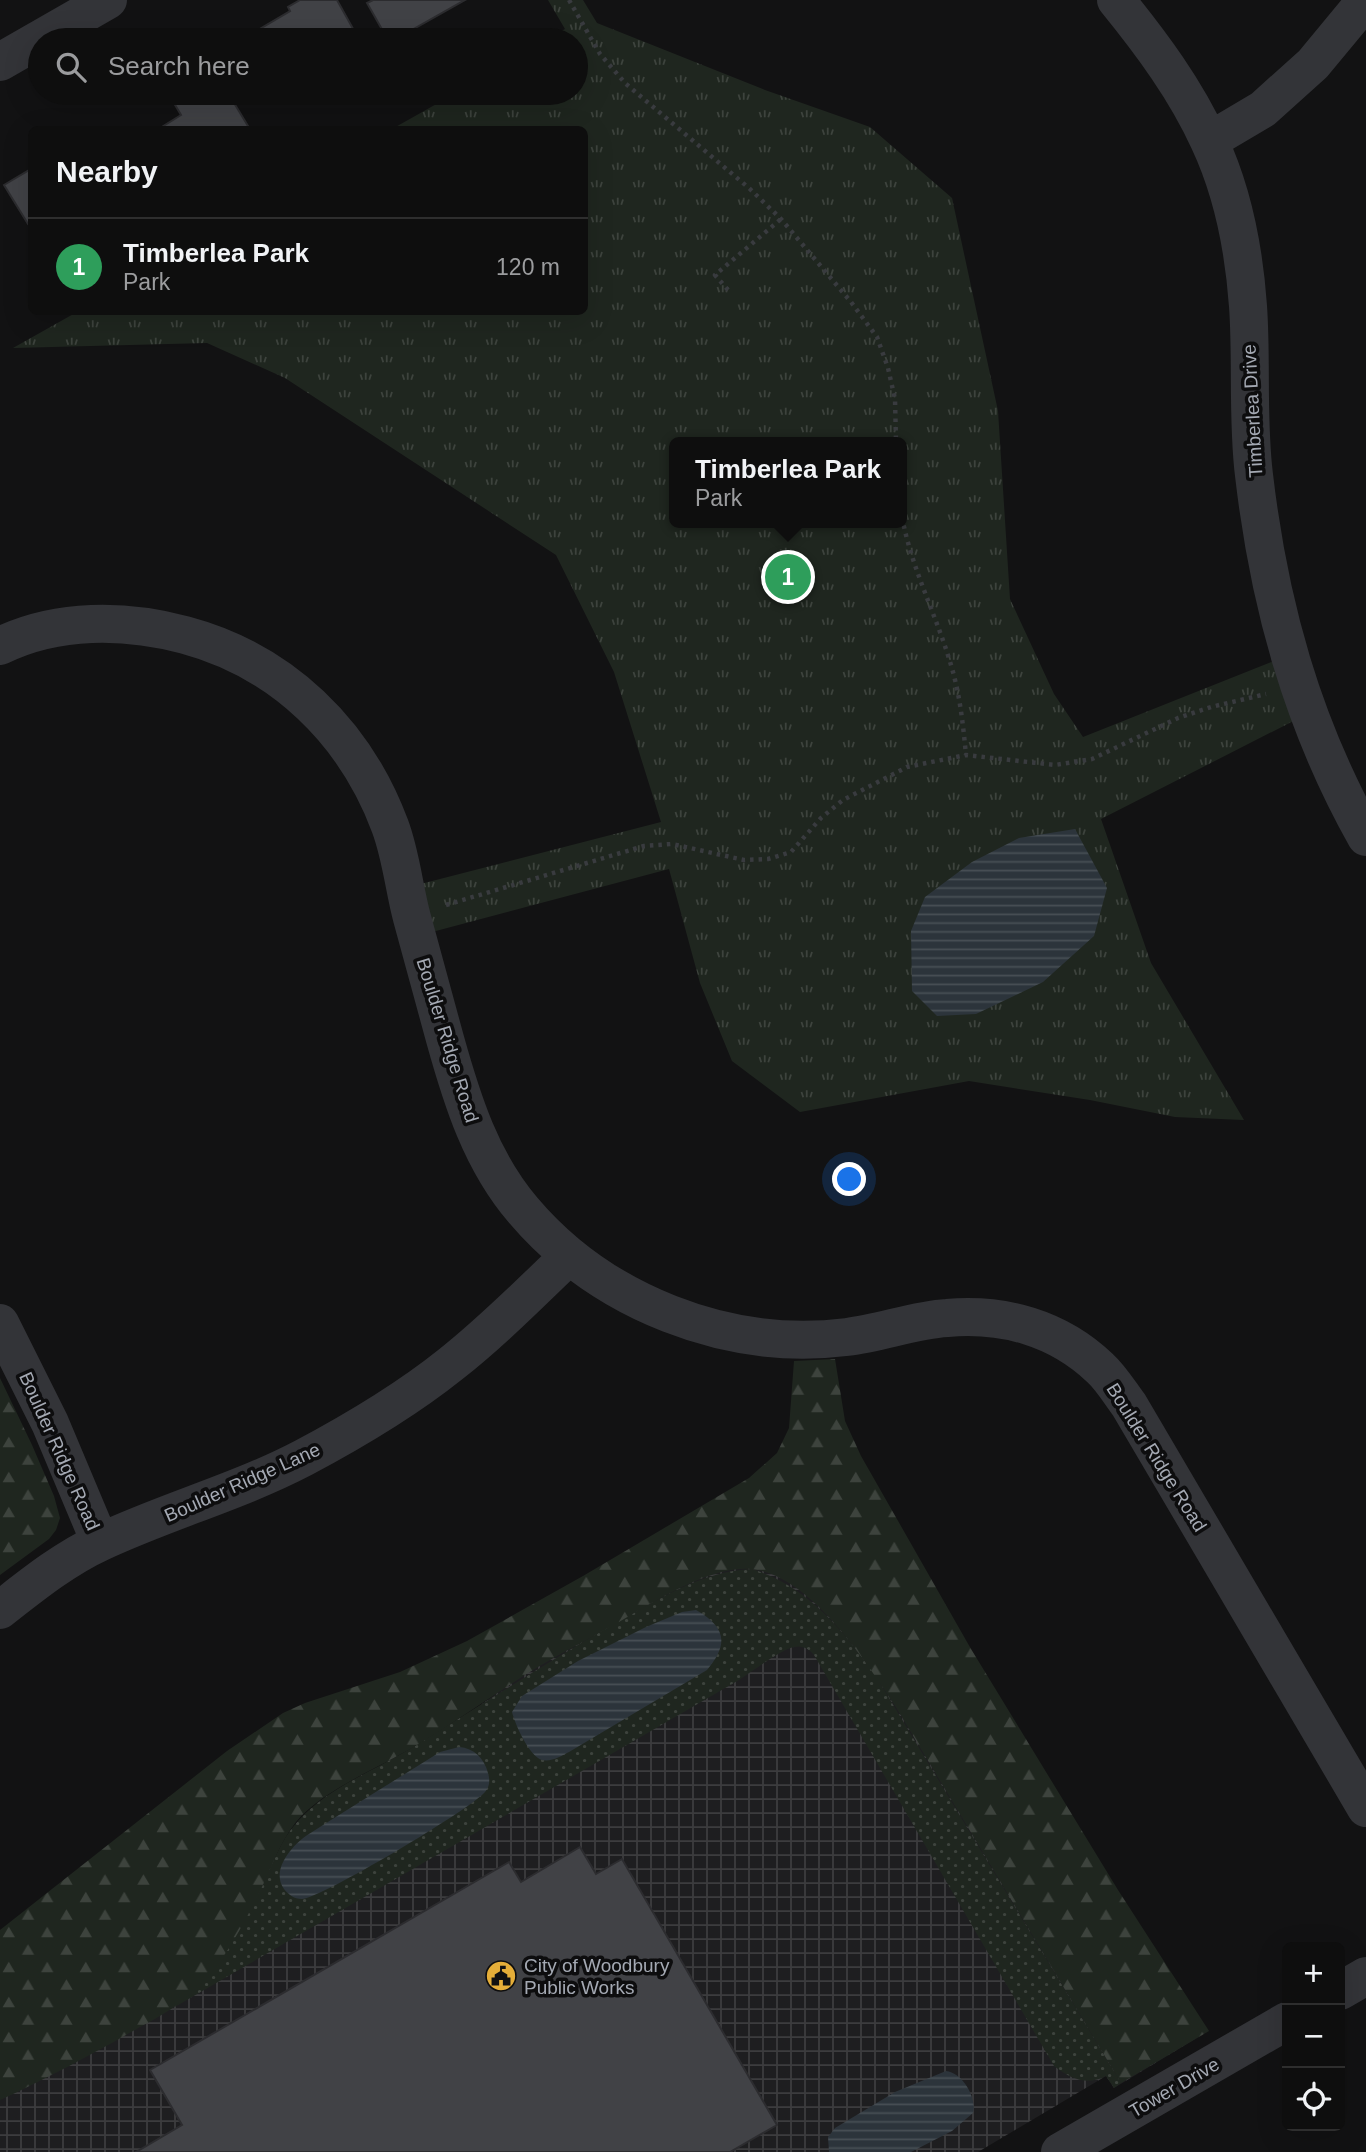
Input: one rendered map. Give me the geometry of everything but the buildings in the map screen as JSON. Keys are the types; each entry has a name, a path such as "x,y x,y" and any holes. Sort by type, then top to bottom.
{"street":[{"path":"59,28 108,0"},
{"name":"Timberlea Drive","path":"1116,0 1149,40 1209,141 1231,199 1248,306 1249,401 1258,510 1273,597 1298,686 1331,770 1366,837"},
{"path":"1209,141 1263,109 1313,64 1366,0"},
{"path":"0,62 28,46"},
{"name":"Boulder Ridge Road","path":"0,646 58,628 109,623 160,629 208,641 255,662 299,692 334,726 367,776 391,827 411,915 462,1100 490,1163 522,1209 569,1256 612,1287 702,1326 751,1336 845,1338 945,1318 996,1317 1034,1326 1069,1344 1101,1369 1129,1405 1366,1808"},
{"name":"Boulder Ridge Lane","path":"0,1610 50,1571 100,1542 301,1459 403,1399 501,1321 569,1256"},
{"name":"Boulder Ridge Road","path":"0,1324 50,1423 100,1542"},
{"path":"1345,1988 1366,1976"},
{"name":"Tower Drive","path":"1060,2152 1282,2024"}],"path":[{"path":"569,0 585,28"},
{"path":"588,33 600,54 625,83 750,189 781,219 851,302 877,337 888,368 895,399 896,437"},
{"path":"728,290 715,275 781,219"},
{"path":"904,528 909,554 951,664 962,708 966,755"},
{"path":"411,915 644,846 672,844 744,860 768,859 791,852 821,818 843,800 907,767 966,755 1055,765 1092,759 1178,718 1211,707 1298,686"}],"shaded area":[{"path":"1075,829 1107,888 1094,936 1043,982 976,1014 937,1016 912,991 911,931 925,897 972,862 1019,838"},
{"path":"845,1435 1195,2039 1114,2088 1106,2076 978,2152 0,2152 0,2061"},
{"path":"696,1610 713,1623 721,1637 719,1652 707,1670 560,1757 542,1760 532,1752 519,1731 512,1712 522,1696 578,1661 646,1627 682,1612"},
{"path":"459,1747 478,1755 488,1773 488,1787 474,1801 395,1852 336,1885 302,1899 292,1896 284,1889 280,1882 282,1866 290,1851 303,1838 440,1752"},
{"path":"946,2071 963,2081 971,2094 974,2107 973,2113 952,2131 911,2152 829,2152 828,2137 835,2128 895,2092"}],"green space":[{"path":"548,0 583,0 597,23 765,90 870,127 952,198 998,411 1010,599 1054,694 1083,737 1289,655 1309,713 1101,819 1151,963 1244,1120 1175,1117 1090,1100 969,1081 800,1112 732,1061 700,983 669,869 417,936 405,888 661,822 614,672 556,555 285,378 207,343 13,348 72,315 588,315 588,126 397,126 435,105 588,105 588,28 564,28"},
{"path":"835,1359 845,1421 861,1456 971,1649 1118,1890 1209,2031 1121,2083 868,1665 833,1622 794,1586 773,1574 736,1569 701,1579 648,1605 538,1667 417,1745 336,1789 307,1810 290,1830 231,1945 191,1994 178,2005 117,2040 0,2100 0,1930 227,1751 283,1713 305,1703 400,1672 467,1641 749,1478 777,1453 789,1428 794,1361"},
{"path":"0,1378 54,1496 60,1518 49,1539 0,1575"},
{"path":"752,1569 790,1586 821,1610 849,1640 874,1673 1121,2083 1114,2088 1106,2076 1079,2080 1054,2066 814,1655 808,1649 800,1647 774,1656 739,1680 173,2008 200,1983 223,1954 251,1907 286,1837 298,1821 324,1798 418,1744 587,1639 662,1597 715,1575"}],"place":[{"name":"Timberlea Park","path":"788,577"},
{"name":"City of Woodbury Public Works","path":"501,1976"}]}
